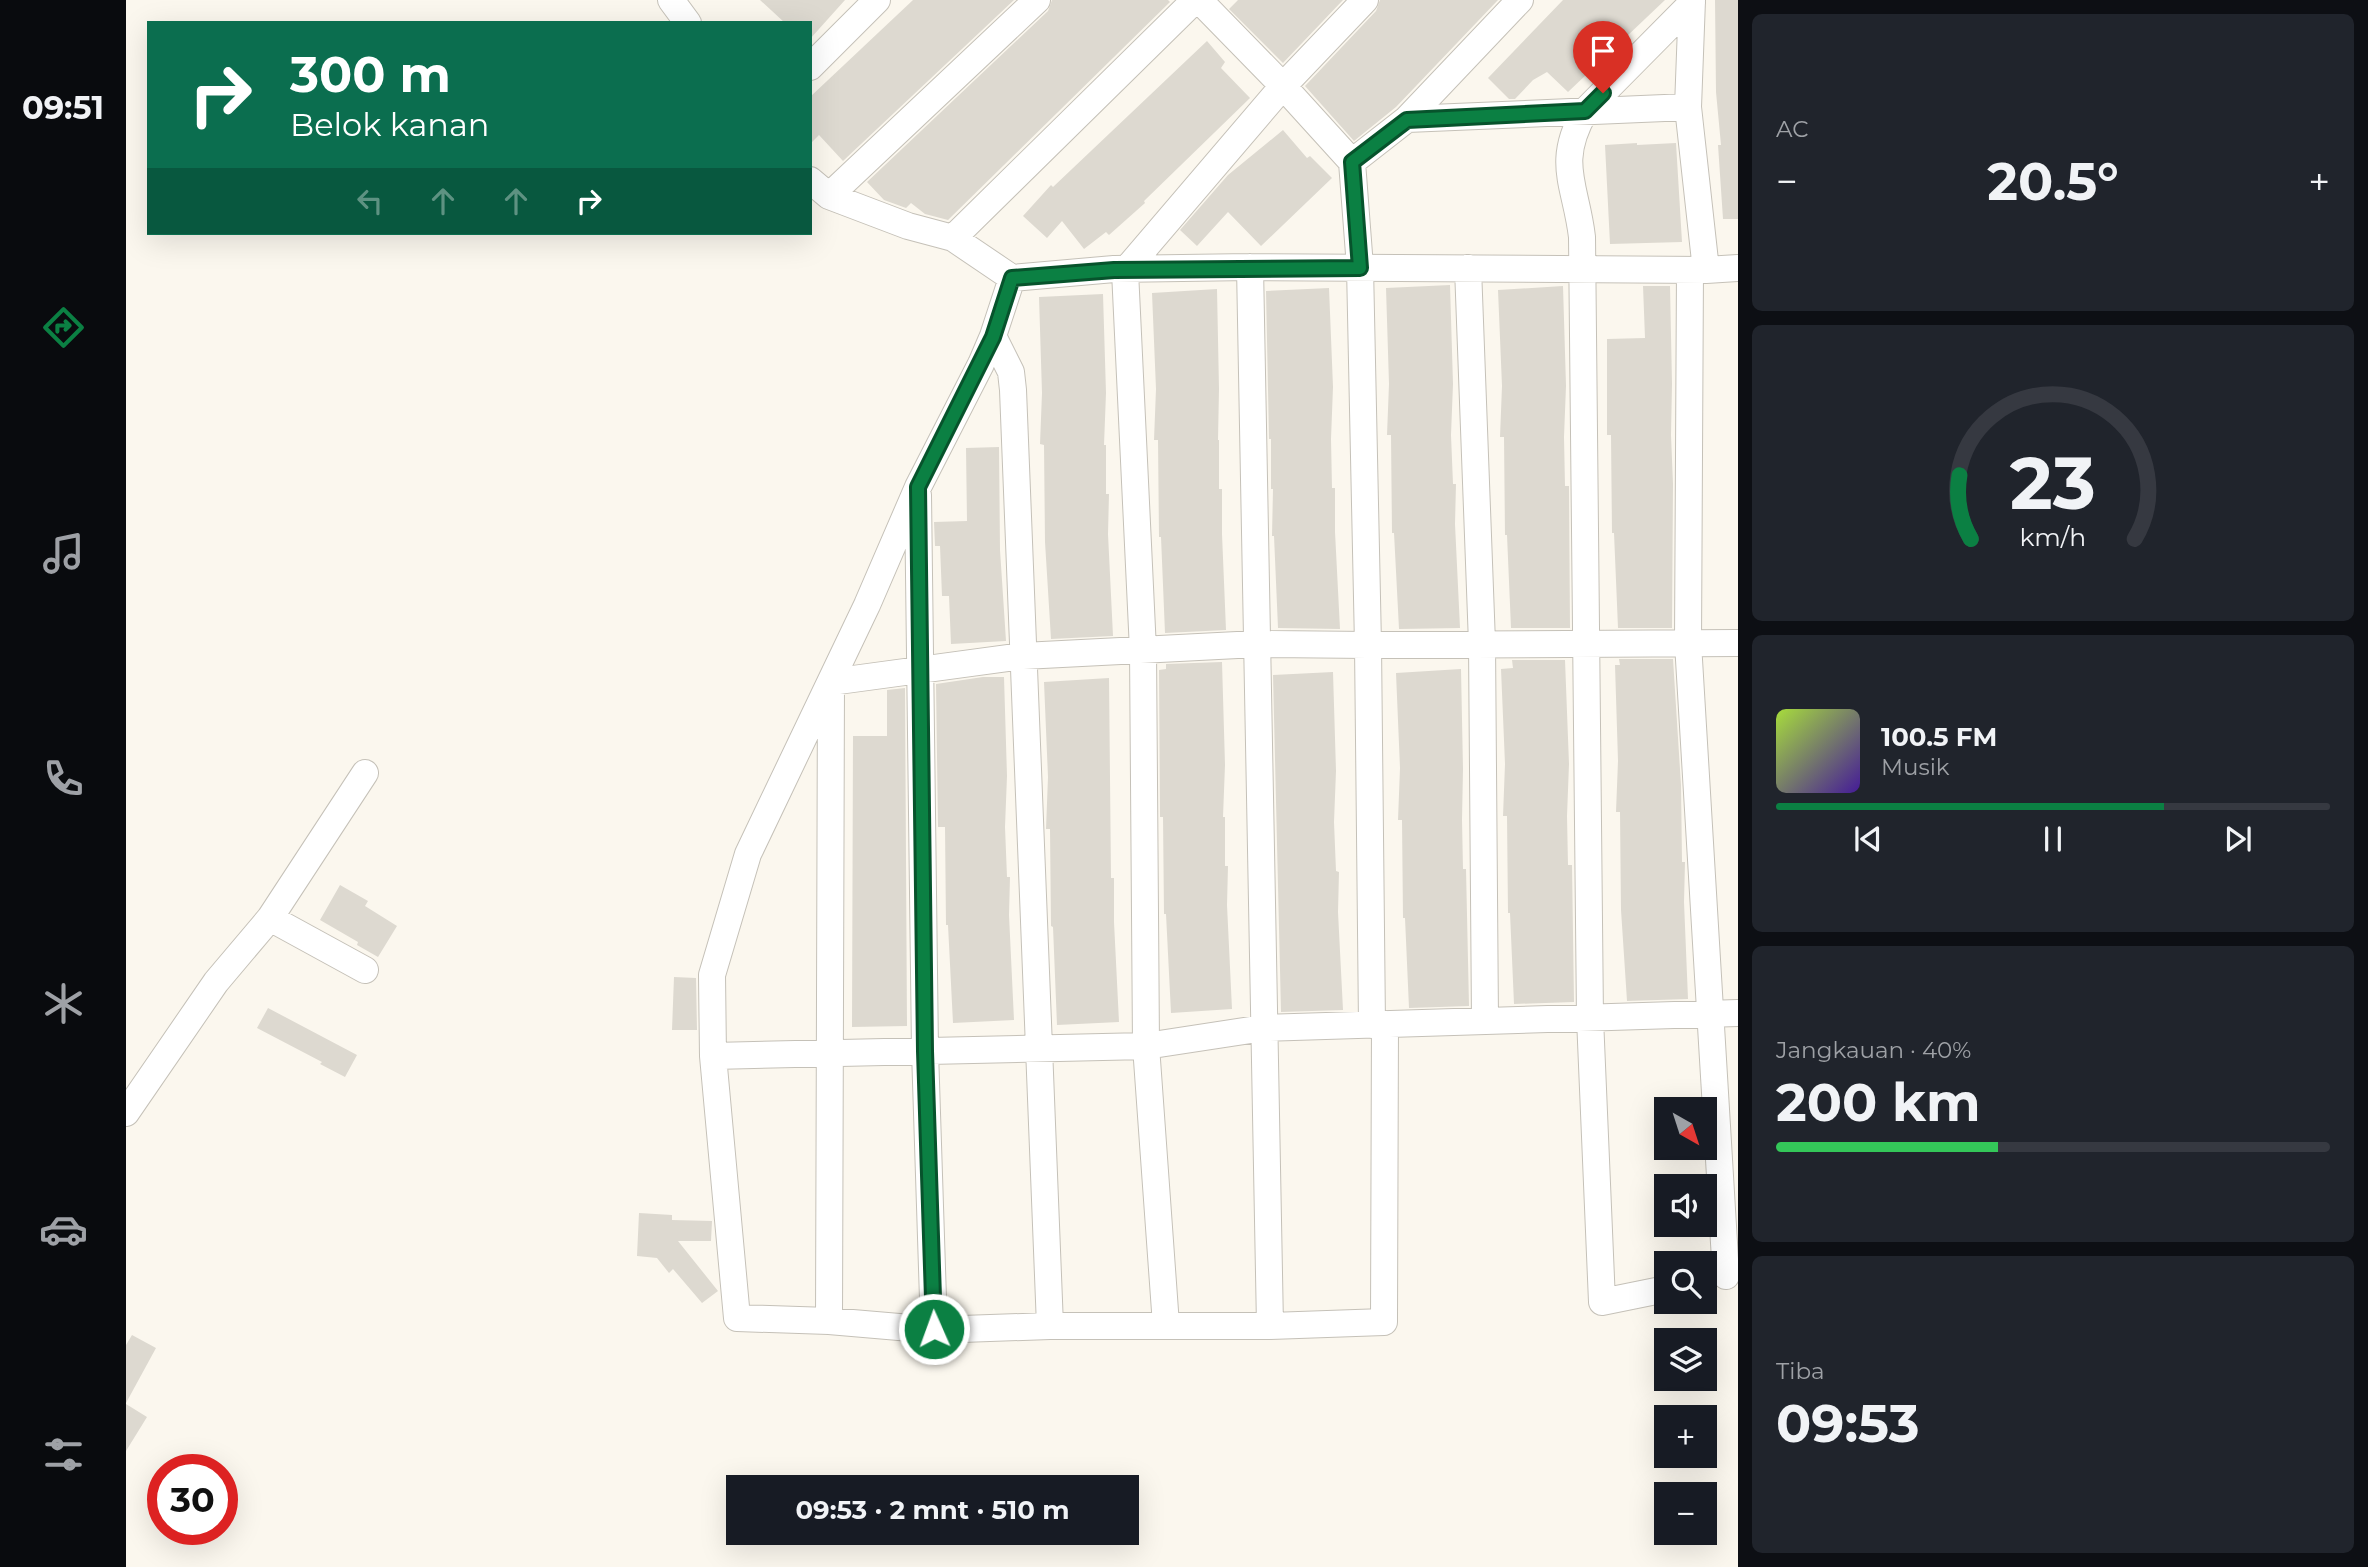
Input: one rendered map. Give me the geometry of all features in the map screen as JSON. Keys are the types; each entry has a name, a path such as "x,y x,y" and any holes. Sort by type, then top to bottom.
{"street":[{"path":"671,0 687,21"},
{"path":"812,65 877,0"},
{"path":"1037,0 819,188 908,226 953,238 1012,278 1114,270 1250,267 1581,270 1738,268"},
{"path":"953,238 1197,0 1283,86 1352,162 1360,268 1384,1322 1270,1326 934,1329 829,1321 737,1318 713,1056 712,975 748,854 831,682 918,487 993,337 1012,278"},
{"path":"1166,1325 1146,1045 1143,649 1125,271 1283,86 1365,0"},
{"path":"1352,162 1407,120 1520,0"},
{"path":"1692,1 1688,107 1698,270 1688,643 1723,1277"},
{"path":"1654,1291 1602,1302 1590,1018 1580,218 1569,176 1568,158 1575,129 1585,111 1692,1"},
{"path":"1407,120 1688,107"},
{"path":"1250,267 1270,1326"},
{"path":"1468,268 1482,643 1485,1021"},
{"path":"993,337 1011,372 1012,381 1050,1326"},
{"path":"918,487 925,1051 934,1329"},
{"path":"831,682 1023,656 1257,644 1738,643"},
{"path":"829,1321 831,682"},
{"path":"126,1113 216,982 270,918 365,773"},
{"path":"270,918 365,970"},
{"path":"713,1056 1146,1045 1264,1028 1738,1013"}],"building":[{"path":"760,0 845,0 812,37 812,21 783,21"},
{"path":"913,0 1014,0 843,161 819,135 812,142 812,95"},
{"path":"1052,0 1170,2 948,220 925,214 911,203 906,208 884,200 867,182 1048,11"},
{"path":"1238,0 1343,0 1283,63 1229,9"},
{"path":"1380,0 1498,0 1396,107 1354,141 1305,86 1376,11"},
{"path":"1563,0 1665,0 1568,92 1547,72 1533,80 1515,99 1509,99 1488,78"},
{"path":"1715,0 1738,0 1738,219 1723,219 1716,92"},
{"path":"1207,41 1225,62 1221,68 1250,98 1144,201 1145,203 1109,235 1106,232 1084,249 1062,221 1047,238 1023,216 1051,185 1053,187"},
{"path":"1283,130 1307,158 1310,156 1332,178 1261,246 1228,212 1197,246 1180,230 1228,175"},
{"path":"1676,143 1682,242 1610,244 1605,145"},
{"path":"1450,285 1453,384 1451,435 1453,484 1456,484 1455,524 1460,628 1399,629 1392,533 1391,435 1387,435 1389,384 1386,288"},
{"path":"1563,286 1570,628 1511,628 1505,535 1504,437 1500,437 1502,386 1498,290"},
{"path":"1643,286 1670,286 1672,628 1618,628 1612,533 1611,435 1607,435 1607,339 1645,338"},
{"path":"1329,288 1333,387 1332,488 1335,488 1340,629 1278,628 1272,536 1273,489 1269,439 1266,291"},
{"path":"1217,289 1219,489 1222,489 1226,630 1165,633 1159,537 1158,440 1154,440 1156,389 1152,293"},
{"path":"1103,294 1106,393 1104,445 1106,494 1109,494 1108,534 1113,636 1051,639 1045,542 1044,445 1040,444 1042,393 1039,297"},
{"path":"999,447 1000,550 1006,641 951,644 949,596 942,596 940,546 935,546 934,522 967,521 966,448"},
{"path":"1619,659 1673,659 1681,785 1682,862 1685,862 1688,999 1627,1001 1621,910 1620,812 1616,812 1618,761 1615,665 1620,665"},
{"path":"1512,660 1565,660 1569,764 1568,865 1572,865 1574,1002 1514,1004 1508,913 1507,816 1503,816 1505,764 1501,669 1513,668"},
{"path":"1222,662 1225,765 1223,817 1225,866 1228,866 1232,1009 1171,1013 1164,914 1163,817 1160,817 1159,670 1166,669 1166,664"},
{"path":"1461,669 1463,869 1466,869 1469,1006 1409,1008 1403,918 1402,820 1398,820 1400,768 1396,673"},
{"path":"1333,672 1336,771 1334,822 1336,871 1339,872 1338,912 1343,1010 1281,1012 1273,675"},
{"path":"983,677 1004,677 1007,776 1005,827 1007,877 1010,877 1014,1020 953,1023 946,925 945,827 938,827 936,684"},
{"path":"1109,678 1111,878 1114,878 1119,1022 1057,1025 1051,926 1050,829 1046,829 1048,777 1044,682"},
{"path":"905,688 907,1026 852,1027 853,736 887,736 887,690"},
{"path":"340,885 368,901 365,906 397,926 378,957 320,920"},
{"path":"674,977 696,978 697,1030 672,1030"},
{"path":"268,1008 357,1055 345,1077 257,1028"},
{"path":"639,1213 672,1215 672,1220 712,1221 711,1241 678,1241 718,1291 702,1303 673,1269 669,1273 657,1258 637,1256"},
{"path":"132,1335 156,1348 126,1403 126,1345"},
{"path":"126,1404 147,1417 126,1451"}],"route":[{"path":"934,1329 925,1051 918,487 981,364 993,337 1012,278 1114,270 1360,268 1352,162 1407,120 1585,111 1603,93"}]}
